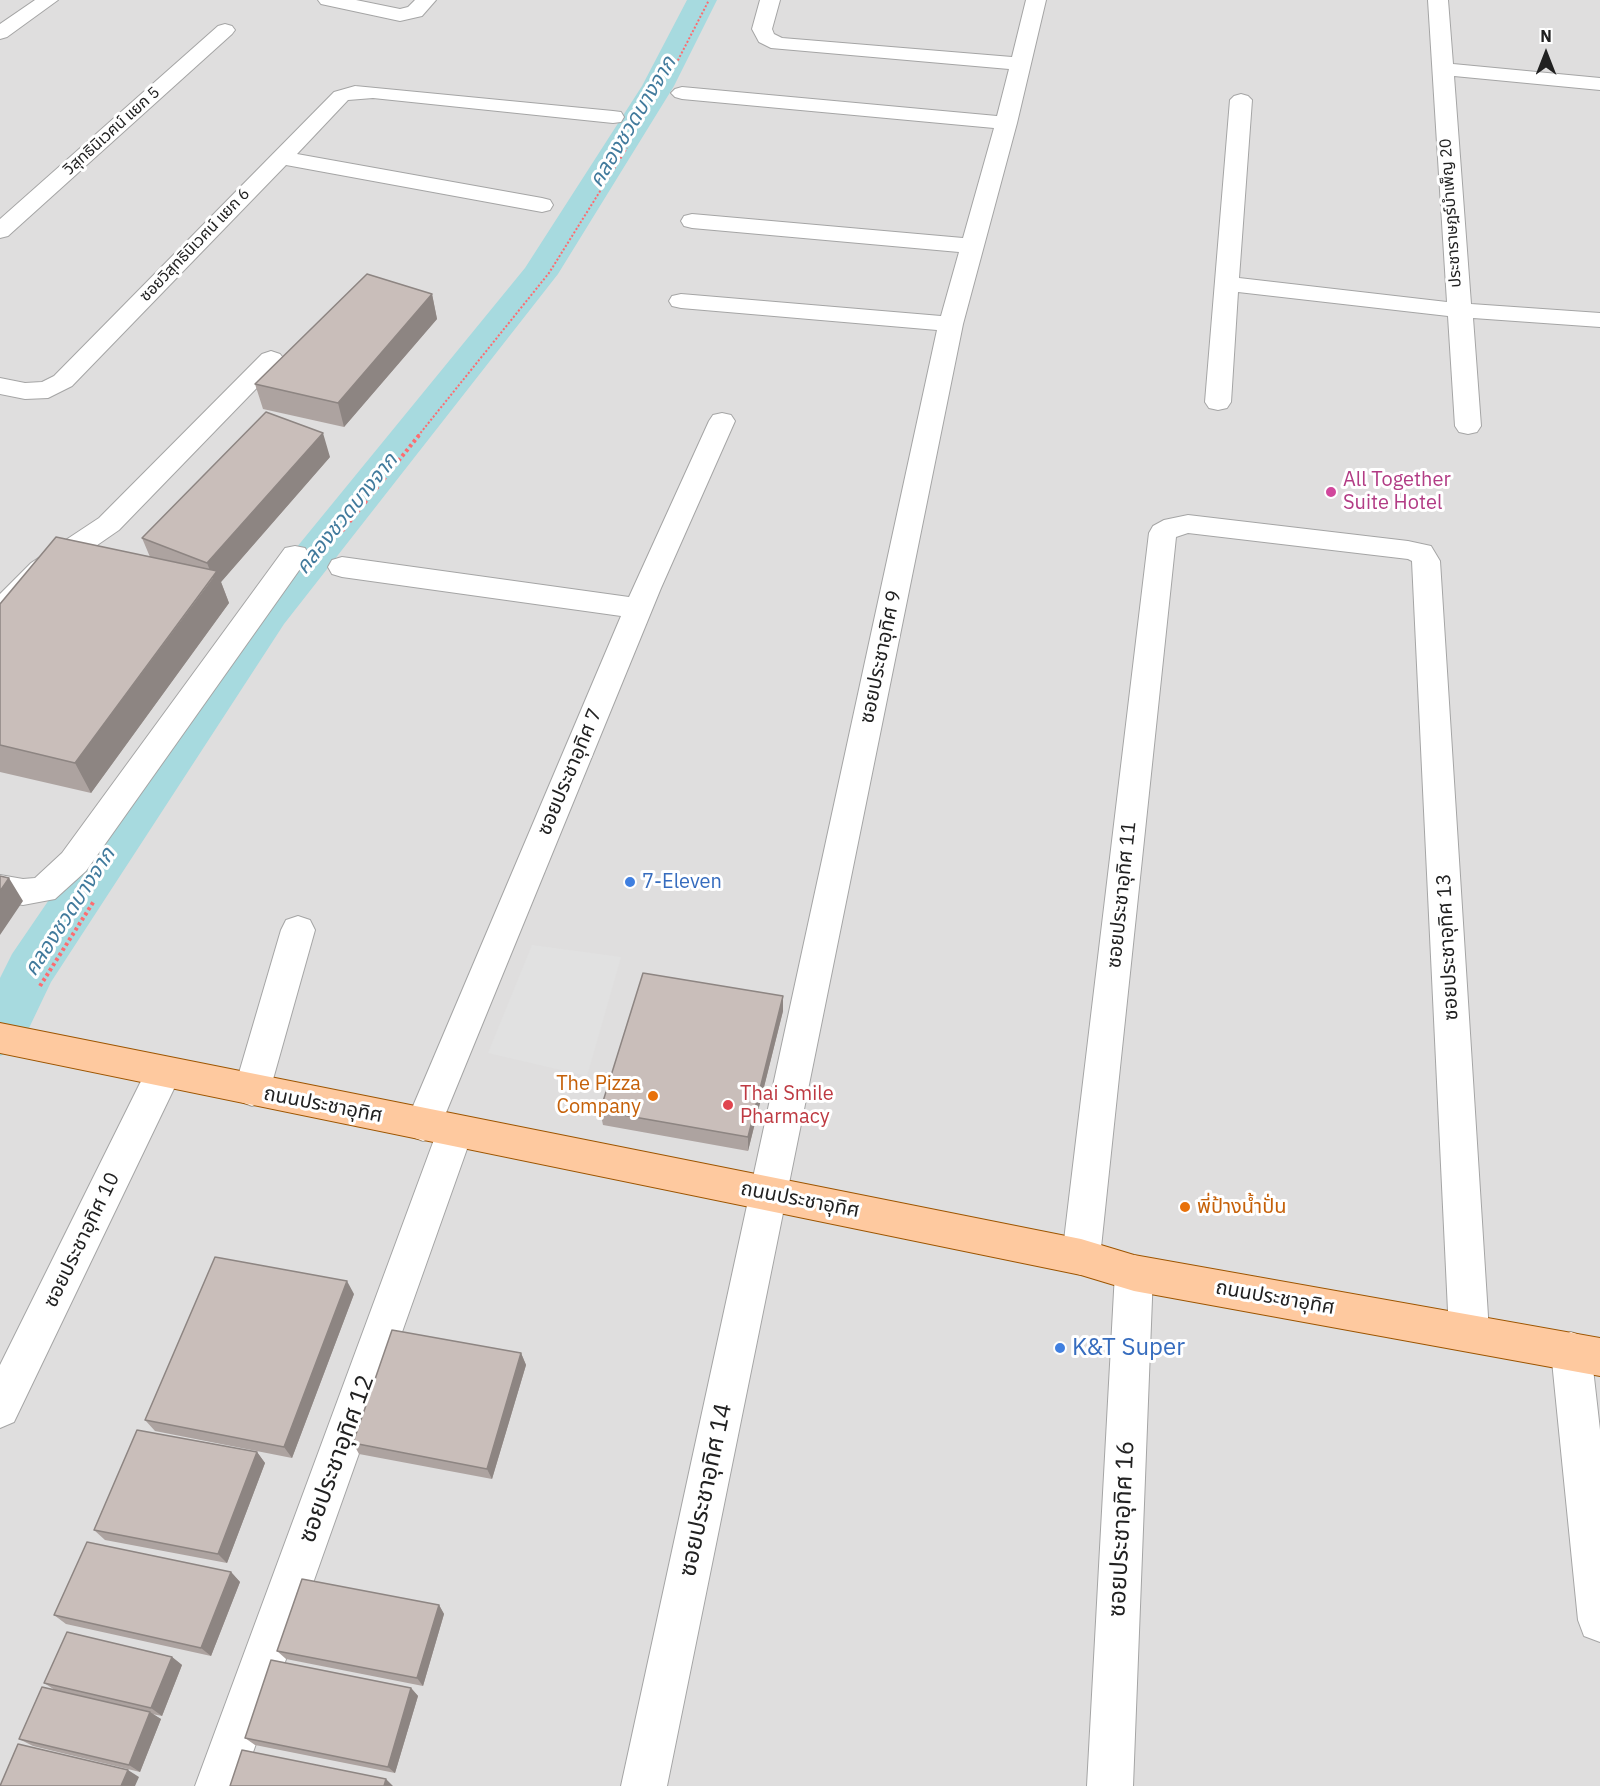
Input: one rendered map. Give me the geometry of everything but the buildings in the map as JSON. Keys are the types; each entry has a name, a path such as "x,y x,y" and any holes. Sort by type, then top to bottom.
{"main road":[{"name":"ถนนประชาอุทิศ","path":"0,1038 1081,1257 1134,1273 1585,1354"}],"street":[{"path":"0,33 48,0"},
{"path":"328,0 400,15 414,12 426,0"},
{"path":"770,0 762,29 766,38 778,44 1021,64"},
{"name":"ซอยประชาอุทิศ 9","path":"769,1194 951,324 1006,123 1036,0"},
{"name":"ประชาราษฎร์บำเพ็ญ 20","path":"1438,0 1467,426"},
{"name":"วิสุทธินิเวศน์ แยก 5","path":"0,231 225,30"},
{"path":"1442,69 1600,84"},
{"name":"ซอยวิสุทธินิเวศน์ แยก 6","path":"0,386 25,391 48,390 63,381 341,96 355,92 373,92 613,117"},
{"path":"682,93 1006,123"},
{"path":"1218,402 1241,100"},
{"path":"281,158 542,205"},
{"path":"692,221 972,246"},
{"path":"1227,284 1458,310 1600,320"},
{"path":"681,301 951,324"},
{"path":"0,611 41,570 109,524 271,359"},
{"name":"ซอยประชาอุทิศ 7","path":"439,1128 638,608 722,421"},
{"name":"ซอยประชาอุทิศ 13","path":"1163,532 1174,526 1188,524 1408,550 1421,553 1426,561 1469,1332"},
{"name":"ซอยประชาอุทิศ 11","path":"1081,1257 1163,532"},
{"path":"0,888 23,892 43,890 74,862 295,555"},
{"path":"342,567 638,608"},
{"path":"252,1090 298,930"},
{"name":"ซอยประชาอุทิศ 10","path":"0,1408 164,1072"},
{"name":"ซอยประชาอุทิศ 12","path":"218,1786 439,1128"},
{"name":"ซอยประชาอุทิศ 14","path":"644,1786 769,1194"},
{"name":"ซอยประชาอุทิศ 16","path":"1110,1786 1134,1273"},
{"path":"1585,1354 1600,1620"}],"path":[{"path":"674,68 709,0"},
{"path":"341,532 549,273 628,146"},
{"path":"40,986 97,896"}],"shaded area":[{"path":"0,0 1600,0 1600,1786 0,1786"},
{"path":"532,945 621,957 587,1076 488,1053"}],"waterway":[{"name":"คลองชวดบางจาก","path":"0,1033 31,969 268,613 540,274 658,86 702,0"}],"place":[{"name":"All Together Suite Hotel","path":"1331,492"},
{"name":"7-Eleven","path":"630,882"},
{"name":"The Pizza Company","path":"653,1096"},
{"name":"Thai Smile Pharmacy","path":"728,1105"},
{"name":"พี่ป้างน้ำปั่น","path":"1185,1207"},
{"name":"K&T Super","path":"1060,1348"}]}
